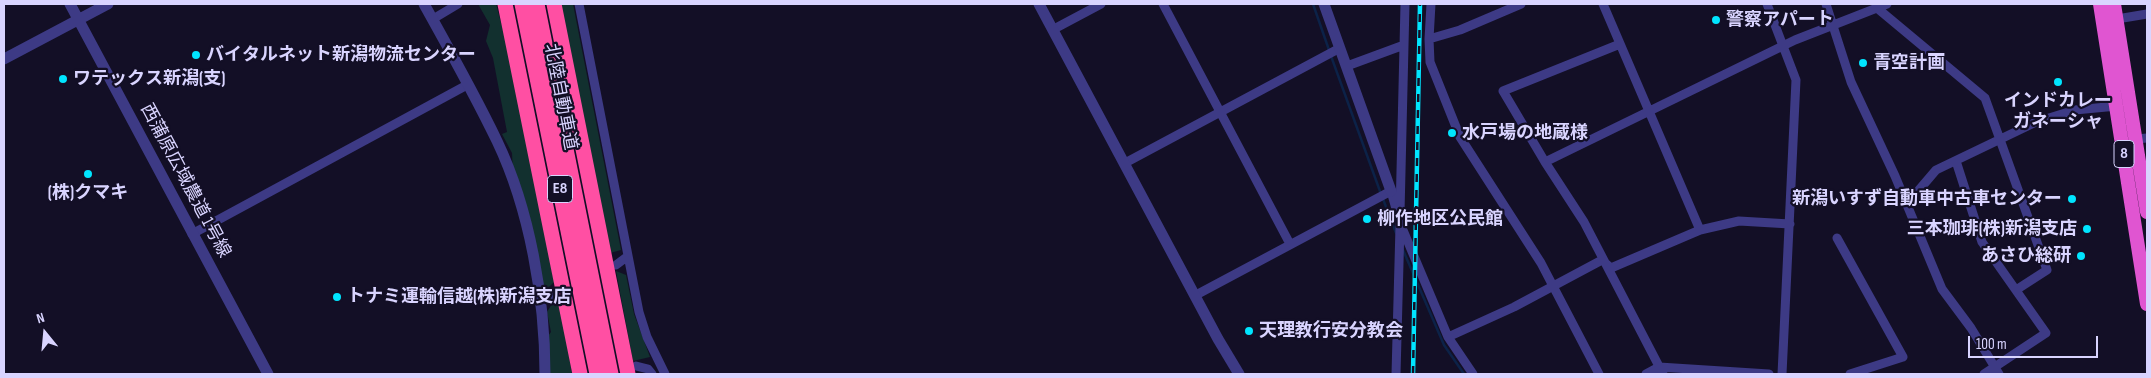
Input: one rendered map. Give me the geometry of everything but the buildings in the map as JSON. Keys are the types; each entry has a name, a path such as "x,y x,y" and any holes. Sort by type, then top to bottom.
{"highway":[{"path":"504,4 580,374"},
{"name":"北陸自動車道","path":"522,4 597,374"},
{"name":"北陸自動車道","path":"537,4 611,374"},
{"path":"554,4 632,370"},
{"name":"8","path":"2100,4 2147,304"},
{"name":"8","path":"2114,4 2142,139 2147,212"}],"street":[{"name":"西蒲原広域農道 1号線","path":"70,4 268,374"},
{"path":"4,59 108,4"},
{"path":"424,4 497,141 519,200 544,326 544,374"},
{"path":"433,19 458,4"},
{"path":"579,4 642,324 665,374"},
{"path":"1039,4 1218,339 1239,374"},
{"path":"1054,29 1100,4"},
{"path":"1162,4 1221,111 1290,244"},
{"path":"1324,4 1391,191 1400,223 1448,337 1473,374"},
{"path":"1396,374 1405,4"},
{"path":"1430,4 1430,62 1460,137 1541,263 1599,374"},
{"path":"1429,39 1460,30 1521,4"},
{"path":"1603,4 1700,230"},
{"path":"1766,4 1796,80 1782,374"},
{"path":"1826,4 1851,82 1907,204 1942,289 1971,328 1996,371"},
{"path":"1545,162 1650,113 1783,45 1887,4"},
{"path":"1877,8 1985,98 2002,139 2047,270 2016,290"},
{"path":"2117,18 2147,14"},
{"path":"1620,44 1503,92 1584,222 1661,371"},
{"path":"1346,66 1404,45"},
{"path":"1125,163 1340,48"},
{"path":"192,234 467,85"},
{"path":"1907,204 1936,170 2055,114 2117,106"},
{"path":"1956,161 1982,242 2046,333 1996,371 1984,374"},
{"path":"1196,295 1391,191"},
{"path":"1602,260 1612,268 1700,230 1739,221 1790,224"},
{"path":"1837,238 1903,357 1850,374"},
{"path":"616,265 628,256"},
{"path":"1448,337 1552,287 1602,260"},
{"path":"540,299 558,296"},
{"path":"632,370 648,369 652,374"},
{"path":"1646,374 1661,371 1769,374"}],"green space":[{"path":"478,4 496,4 512,64 554,282 547,289 539,279 513,173 512,153 502,134 507,132 493,58 486,41 490,25"},
{"path":"560,4 573,4 621,250 610,253"},
{"path":"616,271 626,275 634,314 650,357 633,361"},
{"path":"555,299 559,299 572,373 549,374 548,336 551,332 547,312"}],"waterway":[{"path":"1313,4 1329,50"},
{"path":"1331,56 1381,194"},
{"path":"1383,199 1396,233"},
{"path":"1403,250 1444,345 1464,374"}],"railway":[{"path":"1413,374 1420,4"}],"place":[{"name":"警察アパート","path":"1716,20"},
{"name":"バイタルネット新潟物流センター","path":"196,55"},
{"name":"青空計画","path":"1863,63"},
{"name":"ワテックス新潟(支)","path":"63,79"},
{"name":"インドカレー ガネーシャ","path":"2058,82"},
{"name":"水戸場の地蔵様","path":"1452,133"},
{"name":"(株)クマキ","path":"88,174"},
{"name":"新潟いすず自動車中古車センター","path":"2072,199"},
{"name":"柳作地区公民館","path":"1367,219"},
{"name":"三本珈琲(株)新潟支店","path":"2087,229"},
{"name":"あさひ総研","path":"2081,256"},
{"name":"トナミ運輸信越(株)新潟支店","path":"337,297"},
{"name":"天理教行安分教会","path":"1249,331"}]}
